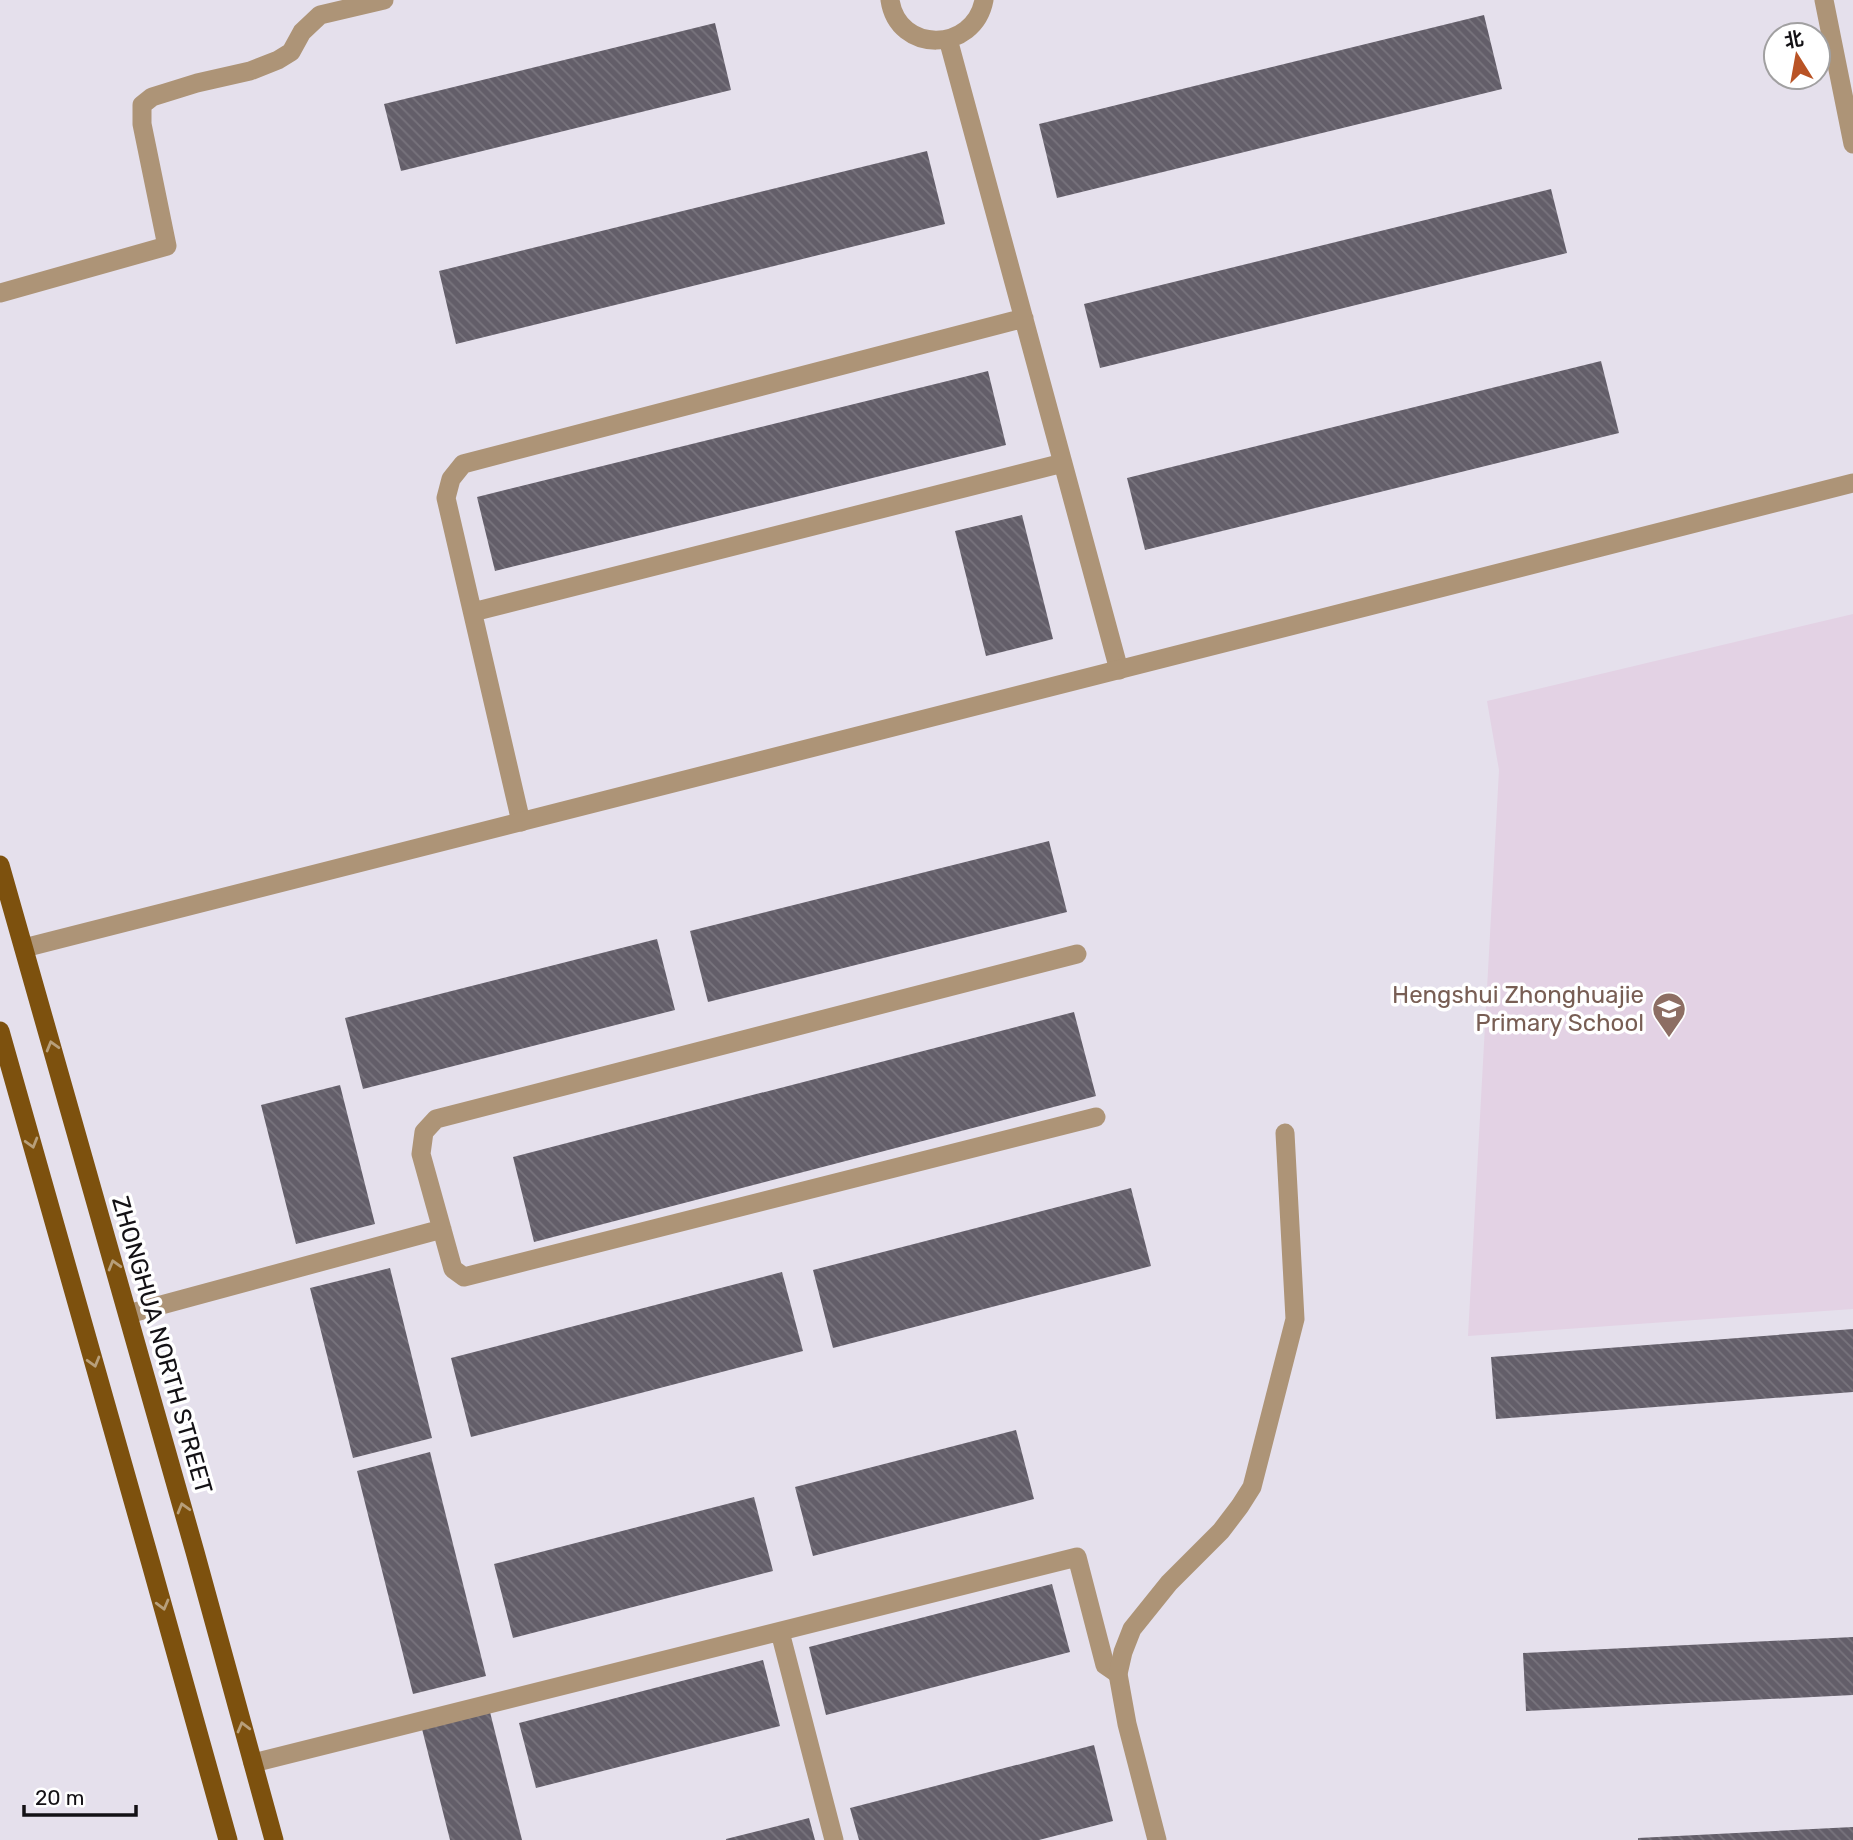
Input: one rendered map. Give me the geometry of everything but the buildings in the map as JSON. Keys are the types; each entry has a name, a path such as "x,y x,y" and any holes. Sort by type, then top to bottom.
{"main road":[{"name":"ZHONGHUA NORTH STREET","path":"0,865 274,1840"},
{"path":"0,1031 228,1840"}],"street":[{"path":"0,293 167,246 142,124 142,105 152,97 250,71 278,60 291,52 302,32 320,15 384,0"},
{"path":"890,0 892,10 902,27 918,38 937,41 955,37 971,27 982,11 984,0"},
{"path":"1824,0 1853,144"},
{"path":"948,39 1119,670"},
{"path":"522,822 446,498 451,479 463,464 1024,318"},
{"path":"473,612 1063,463"},
{"path":"24,948 1853,483"},
{"path":"1077,954 436,1119 424,1132 421,1154 453,1269 464,1277 1096,1117"},
{"path":"1157,1840 1127,1724 1118,1674 1132,1629 1169,1583 1221,1531 1252,1487 1294,1319 1285,1133"},
{"path":"128,1314 442,1229"},
{"path":"253,1763 1077,1557 1105,1665 1118,1674"},
{"path":"780,1632 834,1840"}],"shaded area":[{"name":"Hengshui Zhonghuajie Primary School","path":"1853,614 1853,1309 1468,1336 1499,770 1487,701"}],"place":[{"name":"Hengshui Zhonghuajie Primary School","path":"1669,1039"}]}
